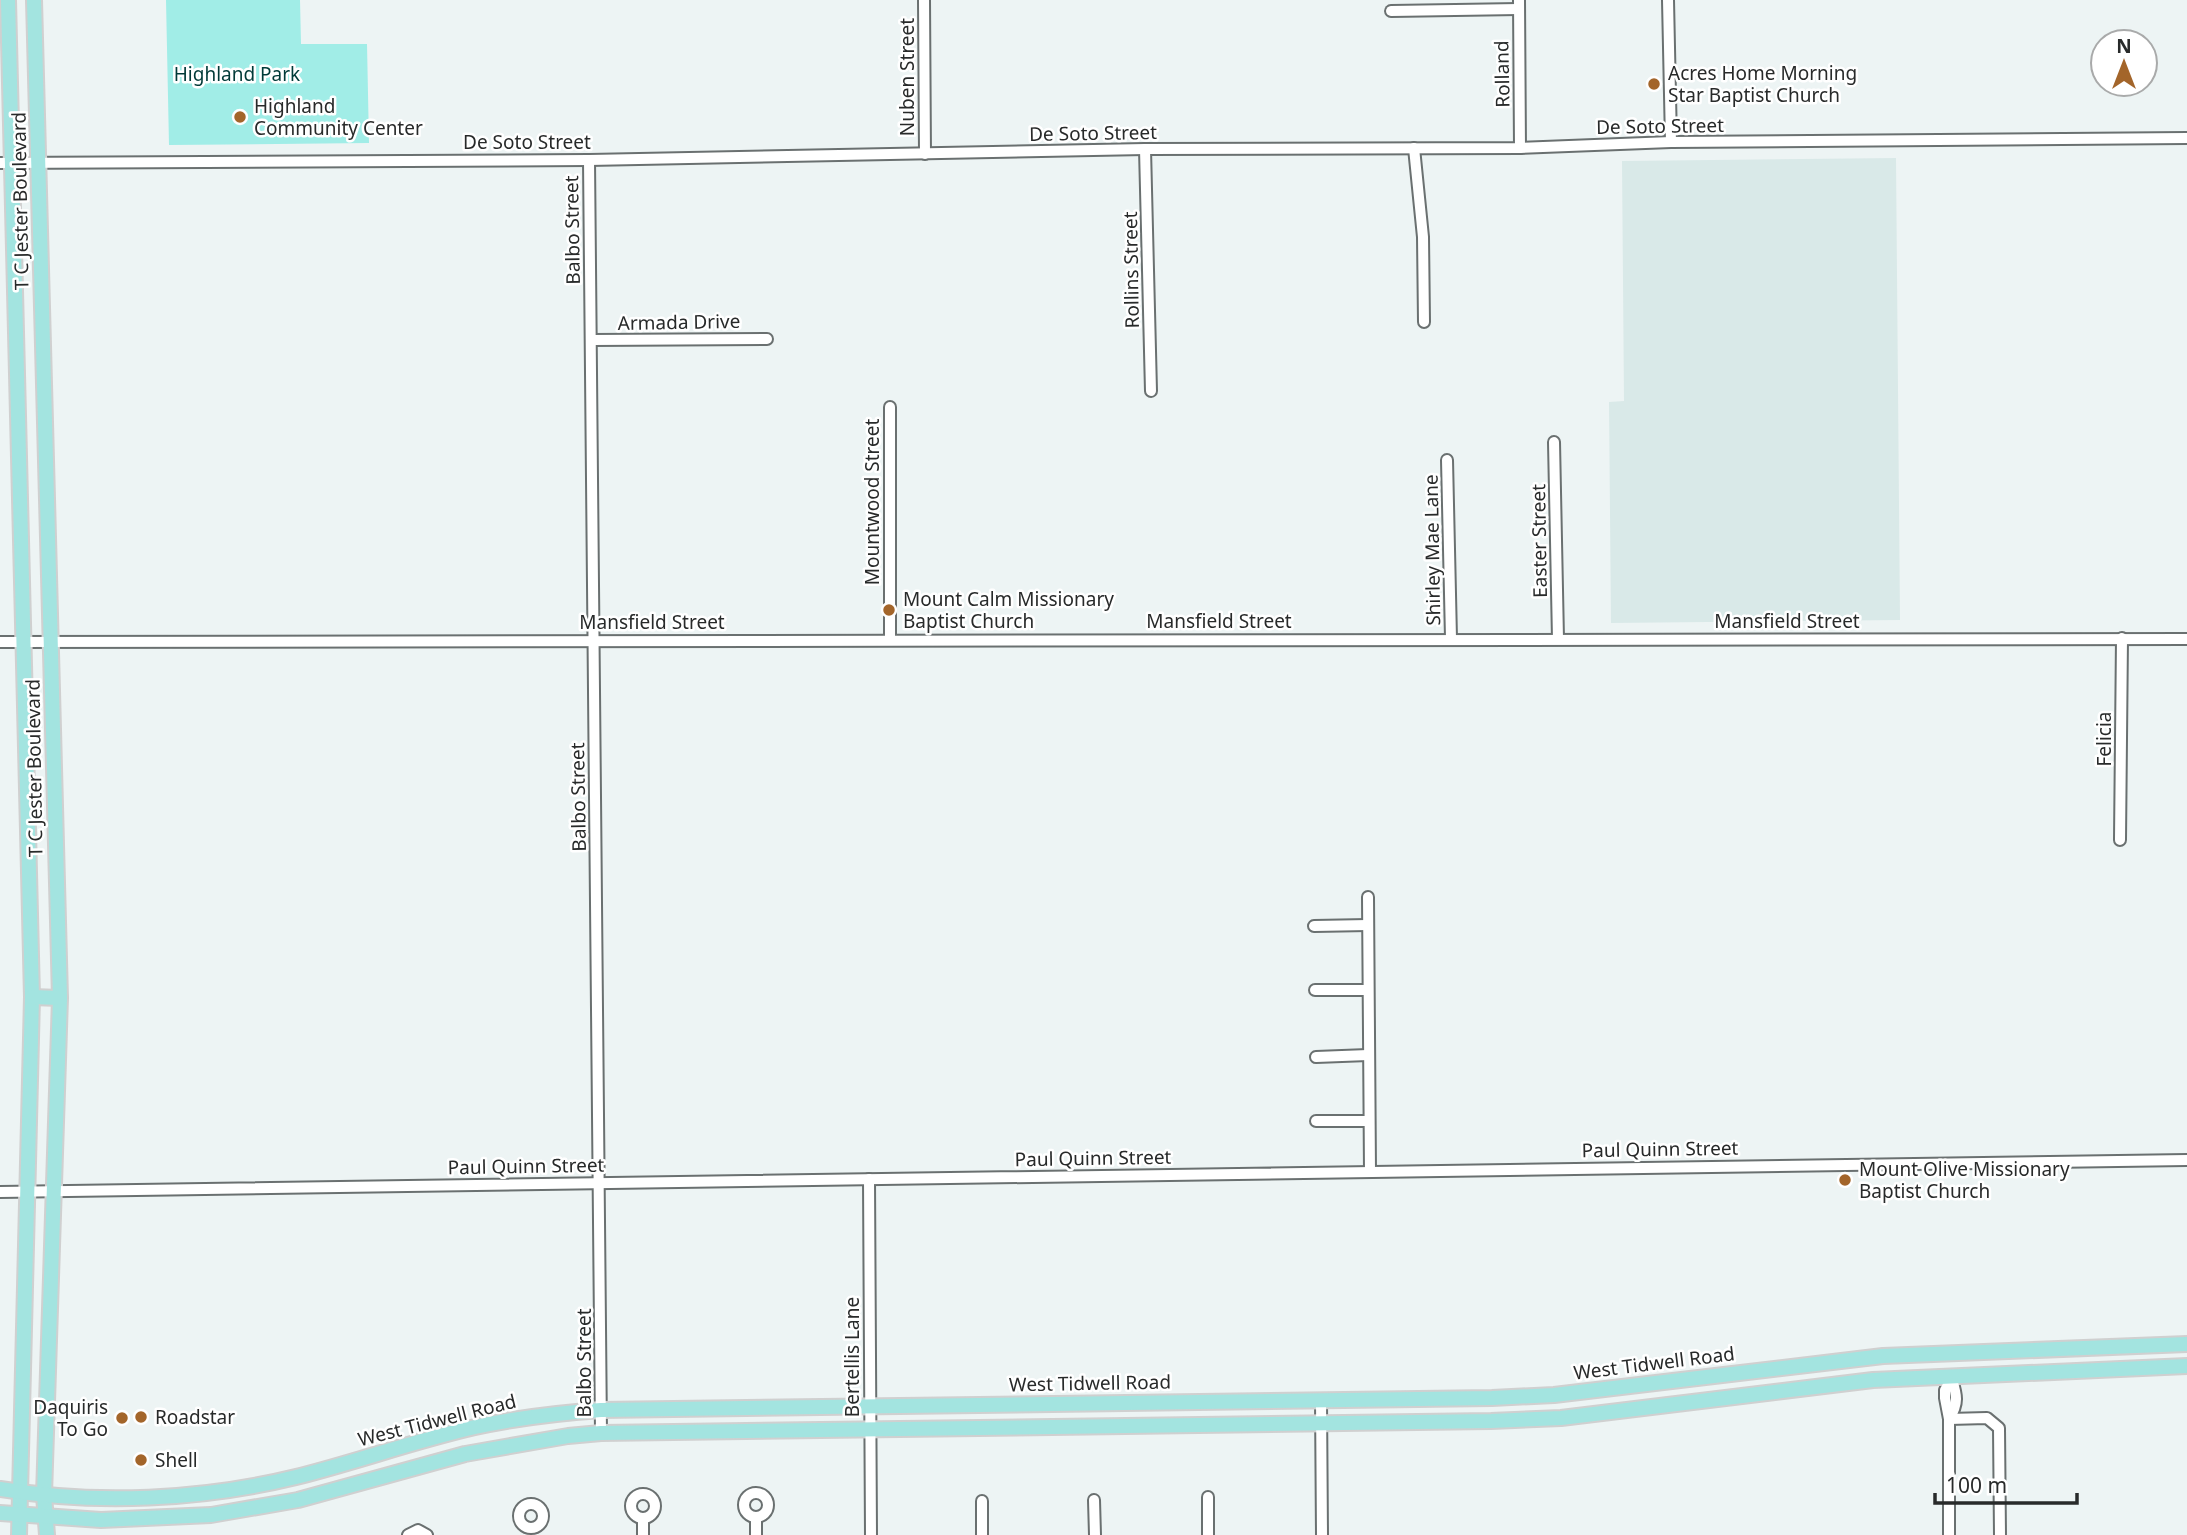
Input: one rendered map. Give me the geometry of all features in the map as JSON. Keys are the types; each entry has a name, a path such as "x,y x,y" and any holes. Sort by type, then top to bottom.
{"main road":[{"path":"8,4 34,4"},
{"name":"T C Jester Boulevard","path":"8,4 6,163 15,323 32,997 19,1535"},
{"name":"T C Jester Boulevard","path":"34,4 60,998 44,1495 47,1535"},
{"path":"15,323 42,322"},
{"path":"19,484 46,484"},
{"path":"28,819 54,818"},
{"path":"32,997 60,998"},
{"name":"West Tidwell Road","path":"0,1489 44,1495 118,1497 208,1492 293,1477 509,1420 601,1409 1492,1398 1554,1395 1883,1356 2040,1347 2187,1344"},
{"path":"2040,1347 2041,1371"},
{"name":"West Tidwell Road","path":"0,1513 46,1519 139,1519 211,1515 298,1500 514,1444 601,1433 1491,1421 1560,1418 1873,1380 2187,1366"},
{"path":"1663,1382 1665,1405"},
{"path":"1491,1421 1492,1398"},
{"path":"1096,1402 1097,1425"},
{"path":"404,1447 410,1469"},
{"path":"208,1492 211,1515"}],"street":[{"name":"Nuben Street","path":"924,0 925,154"},
{"path":"1668,0 1671,142"},
{"path":"1391,11 1519,5"},
{"name":"Rolland","path":"1519,5 1520,148"},
{"name":"De Soto Street","path":"6,163 589,160 1145,149 1520,148 1671,142 2187,138"},
{"path":"1415,148 1423,237 1424,322"},
{"name":"Rollins Street","path":"1145,149 1151,391"},
{"name":"Balbo Street","path":"589,160 601,1183 601,1433"},
{"name":"Armada Drive","path":"592,340 767,339"},
{"name":"Mountwood Street","path":"890,407 890,639"},
{"name":"Easter Street","path":"1555,442 1558,639"},
{"name":"Shirley Mae Lane","path":"1447,460 1451,638"},
{"name":"Felicia","path":"2120,840 2122,638"},
{"name":"Mansfield Street","path":"0,642 594,639 2187,639"},
{"path":"1368,897 1370,1171"},
{"path":"1314,926 1368,925"},
{"path":"1315,990 1367,990"},
{"path":"1316,1057 1368,1055"},
{"path":"1316,1121 1369,1122"},
{"name":"Paul Quinn Street","path":"0,1192 2187,1160"},
{"name":"Bertellis Lane","path":"869,1179 871,1535"},
{"path":"1949,1535 1950,1419 1956,1408 1957,1390 1951,1377"},
{"path":"1321,1400 1322,1535"},
{"path":"1950,1419 1987,1418 1999,1428 2000,1535"},
{"path":"1208,1497 1208,1535"},
{"path":"1094,1500 1095,1535"},
{"path":"982,1501 982,1535"},
{"path":"756,1517 757,1535"},
{"path":"643,1518 643,1535"},
{"path":"408,1535 418,1530 427,1535"}],"shaded area":[{"path":"1896,158 1900,620 1611,623 1609,402 1624,401 1622,161"}],"green space":[{"name":"Highland Park","path":"166,0 300,0 301,44 367,44 369,143 169,145"}],"place":[{"name":"Acres Home Morning Star Baptist Church","path":"1654,84"},
{"name":"Highland Community Center","path":"240,117"},
{"name":"Mount Calm Missionary Baptist Church","path":"889,610"},
{"name":"Mount Olive Missionary Baptist Church","path":"1845,1180"},
{"name":"Roadstar","path":"141,1417"},
{"name":"Daquiris To Go","path":"122,1418"},
{"name":"Shell","path":"141,1460"}]}
